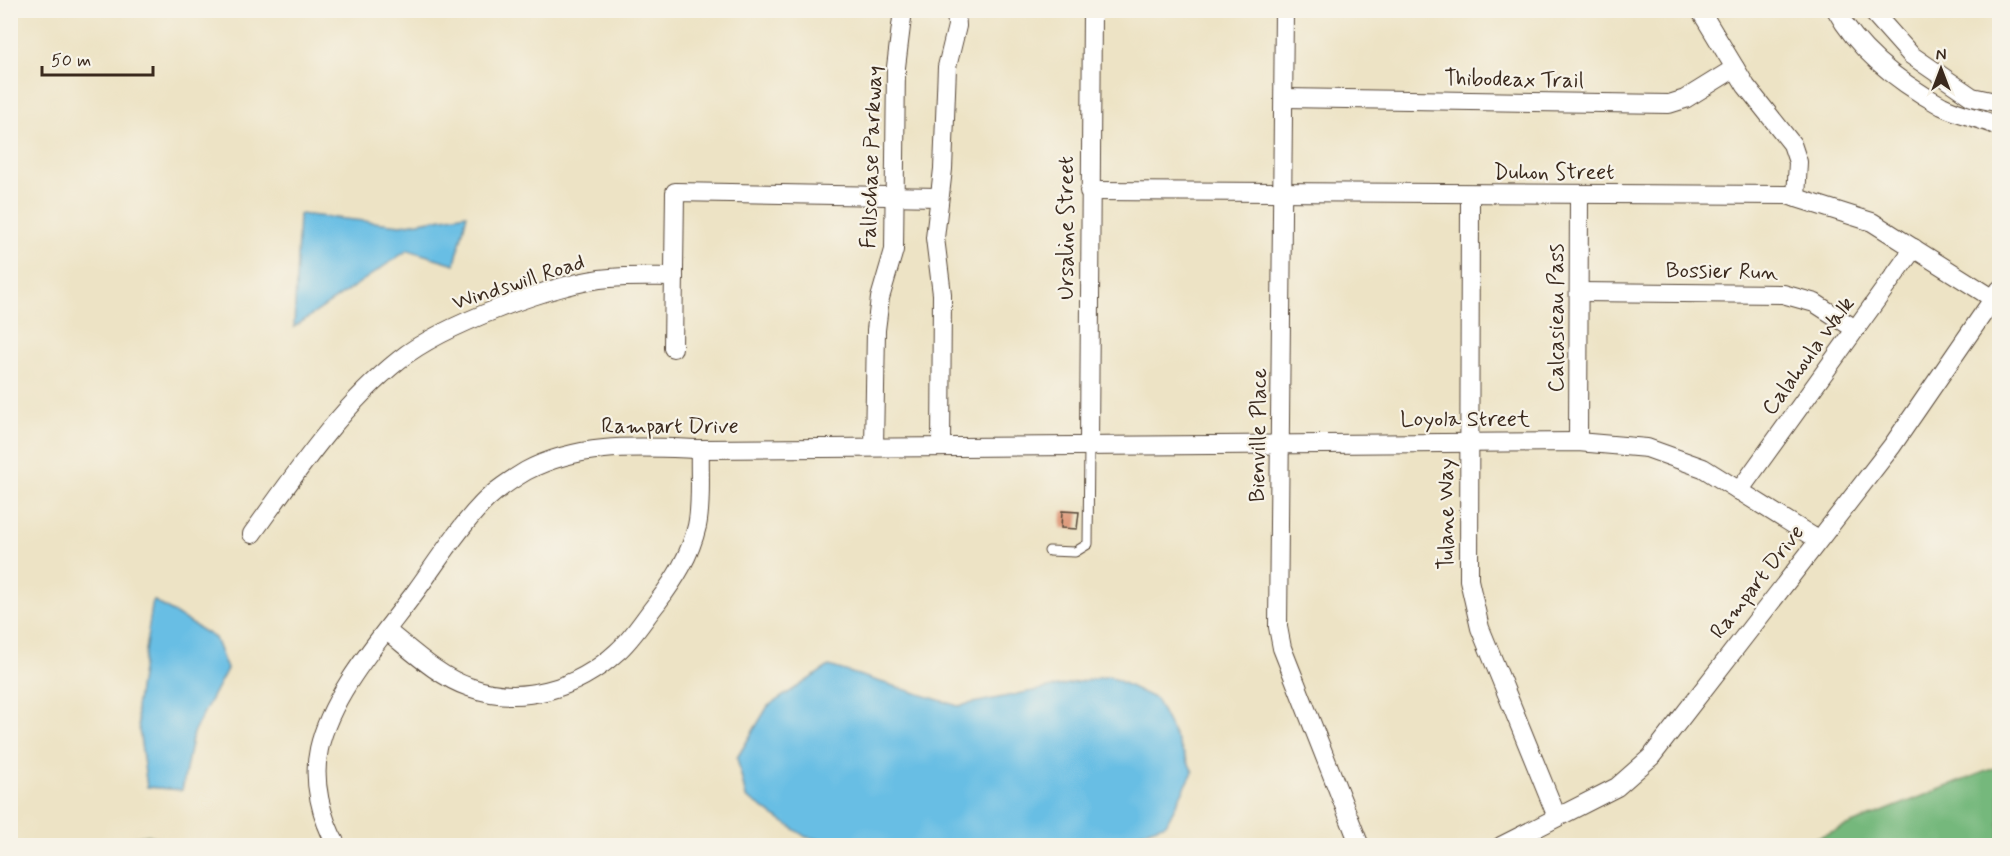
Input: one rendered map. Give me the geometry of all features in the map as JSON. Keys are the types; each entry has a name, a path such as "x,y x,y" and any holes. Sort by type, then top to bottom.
{"street":[{"name":"Fallschase Parkway","path":"874,447 876,330 880,298 894,250 896,67 903,10"},
{"path":"941,447 942,294 935,238 938,196 944,169 947,67 957,27 956,10"},
{"name":"Ursaline Street","path":"1089,445 1092,10"},
{"name":"Bienville Place","path":"1284,10 1278,627 1282,648 1360,846"},
{"path":"1700,10 1735,68 1768,116 1792,144 1798,162 1796,198"},
{"path":"1836,10 1843,23 1883,68 1944,107 2000,127"},
{"path":"1871,10 1911,55 1972,98 2000,103"},
{"name":"Thibodeax Trail","path":"1284,98 1669,104 1685,99 1735,68"},
{"name":"Duhon Street","path":"1089,191 1470,195 1786,195 1872,222 1997,294"},
{"path":"673,348 675,192 938,196"},
{"name":"Tulane Way","path":"1470,195 1469,580 1480,628 1557,817"},
{"name":"Calcasieau Pass","path":"1578,442 1579,195"},
{"name":"Calahoula Walk","path":"1739,491 1914,248"},
{"name":"Windswill Road","path":"252,534 310,455 356,400 399,359 451,328 506,306 561,288 608,278 674,277"},
{"name":"Bossier Run","path":"1579,292 1783,294 1815,303 1855,330"},
{"name":"Rampart Drive","path":"1501,846 1617,787 1652,757 1892,446 1997,294"},
{"name":"Loyola Street","path":"1089,445 1470,441 1578,442 1647,448 1703,468 1818,540"},
{"name":"Rampart Drive","path":"337,846 321,805 317,783 318,751 336,702 483,503 527,471 581,450 624,446 700,449 1089,445"},
{"path":"387,630 444,674 468,687 494,694 528,695 562,687 598,668 618,652 635,632 676,577 687,557 698,525 700,449"}],"lane":[{"path":"1049,551 1075,552 1088,544 1089,445"}],"green space":[{"path":"1999,766 1999,845 1798,845"},
{"path":"148,835 181,845 92,845"}],"water":[{"path":"299,214 401,225 467,214 455,264 408,250 294,327"},
{"path":"153,600 215,638 227,669 193,733 182,790 147,787 136,708"},
{"path":"829,666 958,706 1109,676 1156,699 1193,772 1166,824 1104,845 853,845 806,837 746,797 737,758 768,706"}],"building":[{"path":"1062,511 1079,512 1077,529 1061,528"}]}
